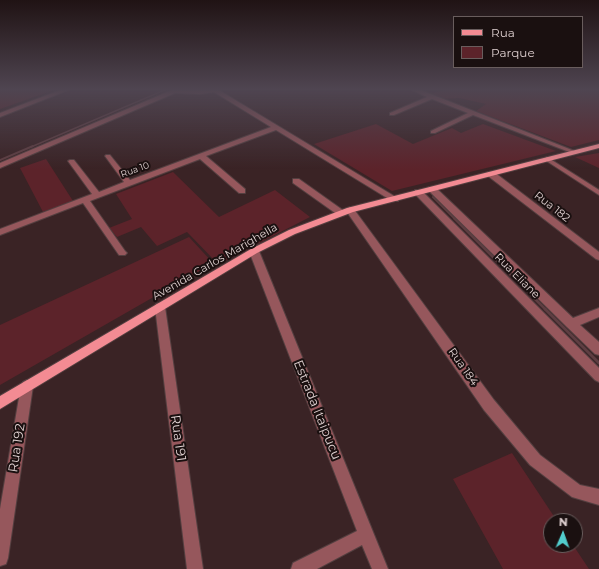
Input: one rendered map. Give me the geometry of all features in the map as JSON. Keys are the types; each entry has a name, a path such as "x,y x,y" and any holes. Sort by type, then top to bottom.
{"main road":[{"name":"Avenida Carlos Marighella","path":"0,403 254,251 292,232 346,212 599,146"}],"street":[{"path":"0,166 115,116"},
{"path":"256,116 395,199"},
{"path":"433,132 467,116"},
{"path":"479,116 574,152"},
{"name":"Rua 10","path":"0,232 277,128"},
{"path":"108,156 129,183"},
{"path":"201,156 242,191"},
{"path":"547,159 599,193"},
{"path":"72,161 97,195"},
{"name":"Rua 182","path":"491,174 599,257"},
{"name":"Rua 184","path":"296,181 346,212 489,405 534,460 577,492 599,497"},
{"name":"Rua Eliane","path":"432,189 599,350"},
{"name":"Rua Eliane","path":"418,192 599,376"},
{"path":"85,200 122,253"},
{"name":"Estrada Itaipucu","path":"254,251 380,569"},
{"name":"Rua 191","path":"160,307 195,569"},
{"path":"571,324 599,312"},
{"name":"Rua 192","path":"0,558 27,386"},
{"path":"299,569 366,535"}],"green space":[{"path":"488,116 599,116 599,140 571,147"},
{"path":"376,124 413,144 452,128 461,133 483,124 556,151 392,191 314,144"},
{"path":"599,153 599,168 575,157"},
{"path":"46,159 73,201 43,212 20,168"},
{"path":"173,172 219,217 275,190 310,217 218,264 187,232 157,246 141,227 117,237 109,228 132,219 116,194"},
{"path":"189,237 213,263 0,385 0,325"},
{"path":"512,453 552,513 543,513 543,553 578,553 589,569 503,569 453,479"}],"waterway":[{"path":"31,147 105,116"},
{"path":"0,160 33,146"},
{"path":"433,197 599,363"}]}
